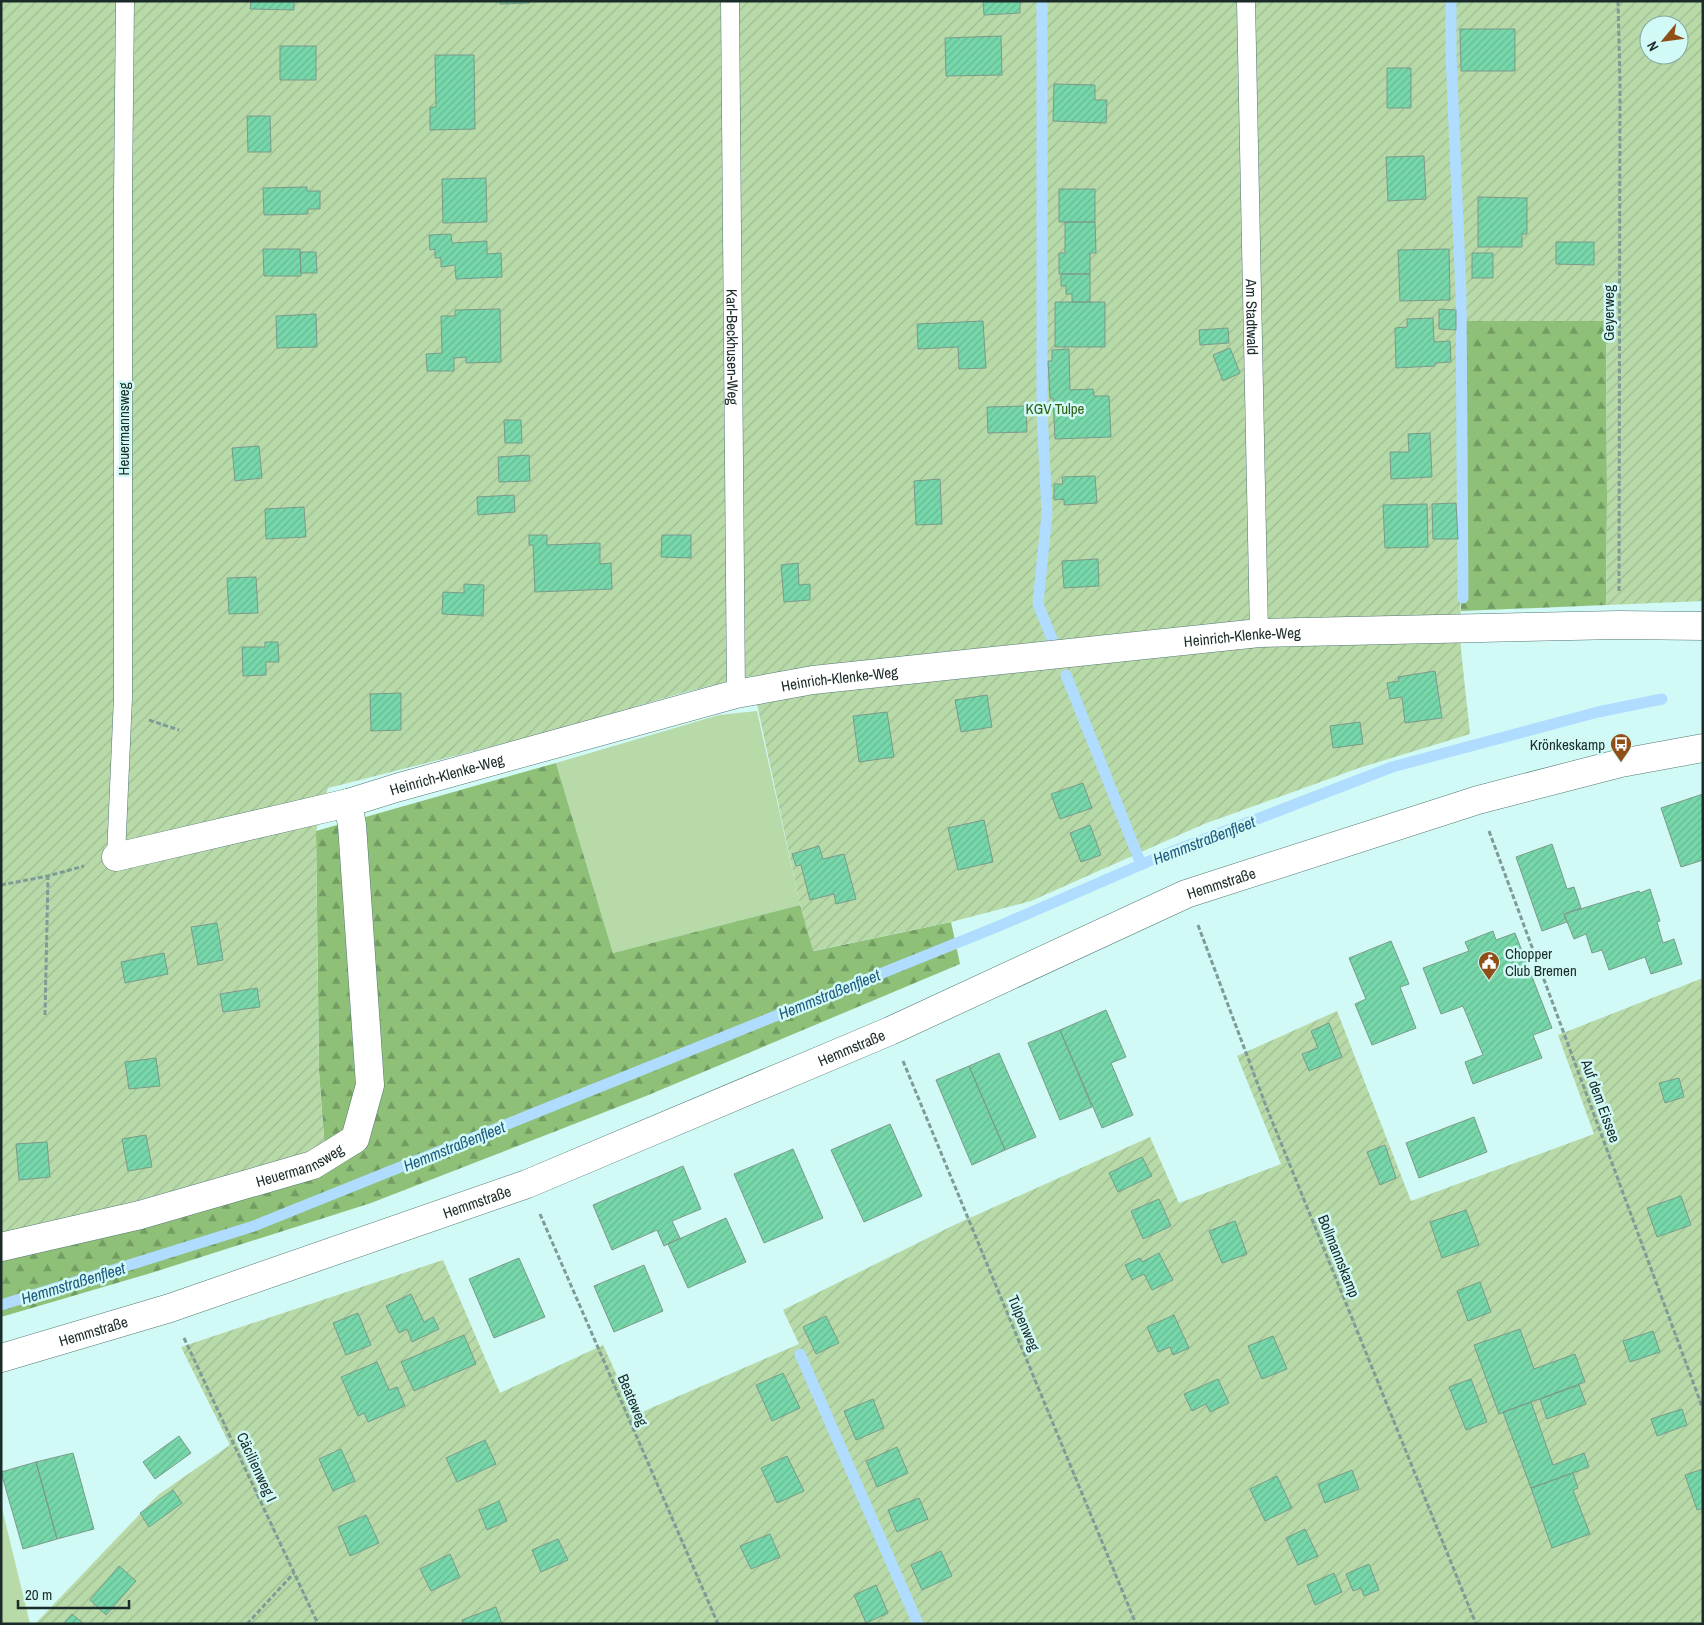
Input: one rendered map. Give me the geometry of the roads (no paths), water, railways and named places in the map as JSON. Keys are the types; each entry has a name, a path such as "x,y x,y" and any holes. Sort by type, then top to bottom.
{"street":[{"name":"Heinrich-Klenke-Weg","path":"116,858 348,803 736,694 813,680 1259,633 1619,625 1703,626"},
{"name":"Hemmstraße","path":"1,1358 170,1308 527,1184 890,1030 1186,894 1478,800 1621,763 1703,748"},
{"name":"Heuermannsweg","path":"1,1247 140,1215 313,1165 354,1140 370,1085 352,825 348,803"}],"lane":[{"name":"Heuermannsweg","path":"116,858 123,696 125,1"},
{"name":"Karl-Beckhusen-Weg","path":"730,1 736,694"},
{"name":"Am Stadtwald","path":"1246,1 1259,633"}],"waterway":[{"path":"1042,1 1042,413 1047,513 1038,604 1052,639"},
{"path":"1451,1 1451,54 1461,294 1463,598"},
{"path":"1066,675 1141,864"},
{"name":"Hemmstraßenfleet","path":"1,1305 254,1226 999,926 1161,856 1392,767 1598,712 1662,699"},
{"path":"800,1354 918,1624"}],"place":[{"name":"Krönkeskamp","path":"1621,763"},
{"name":"Chopper Club Bremen","path":"1489,981"}],"park label":[{"name":"KGV Tulpe","path":"1055,408"}]}
